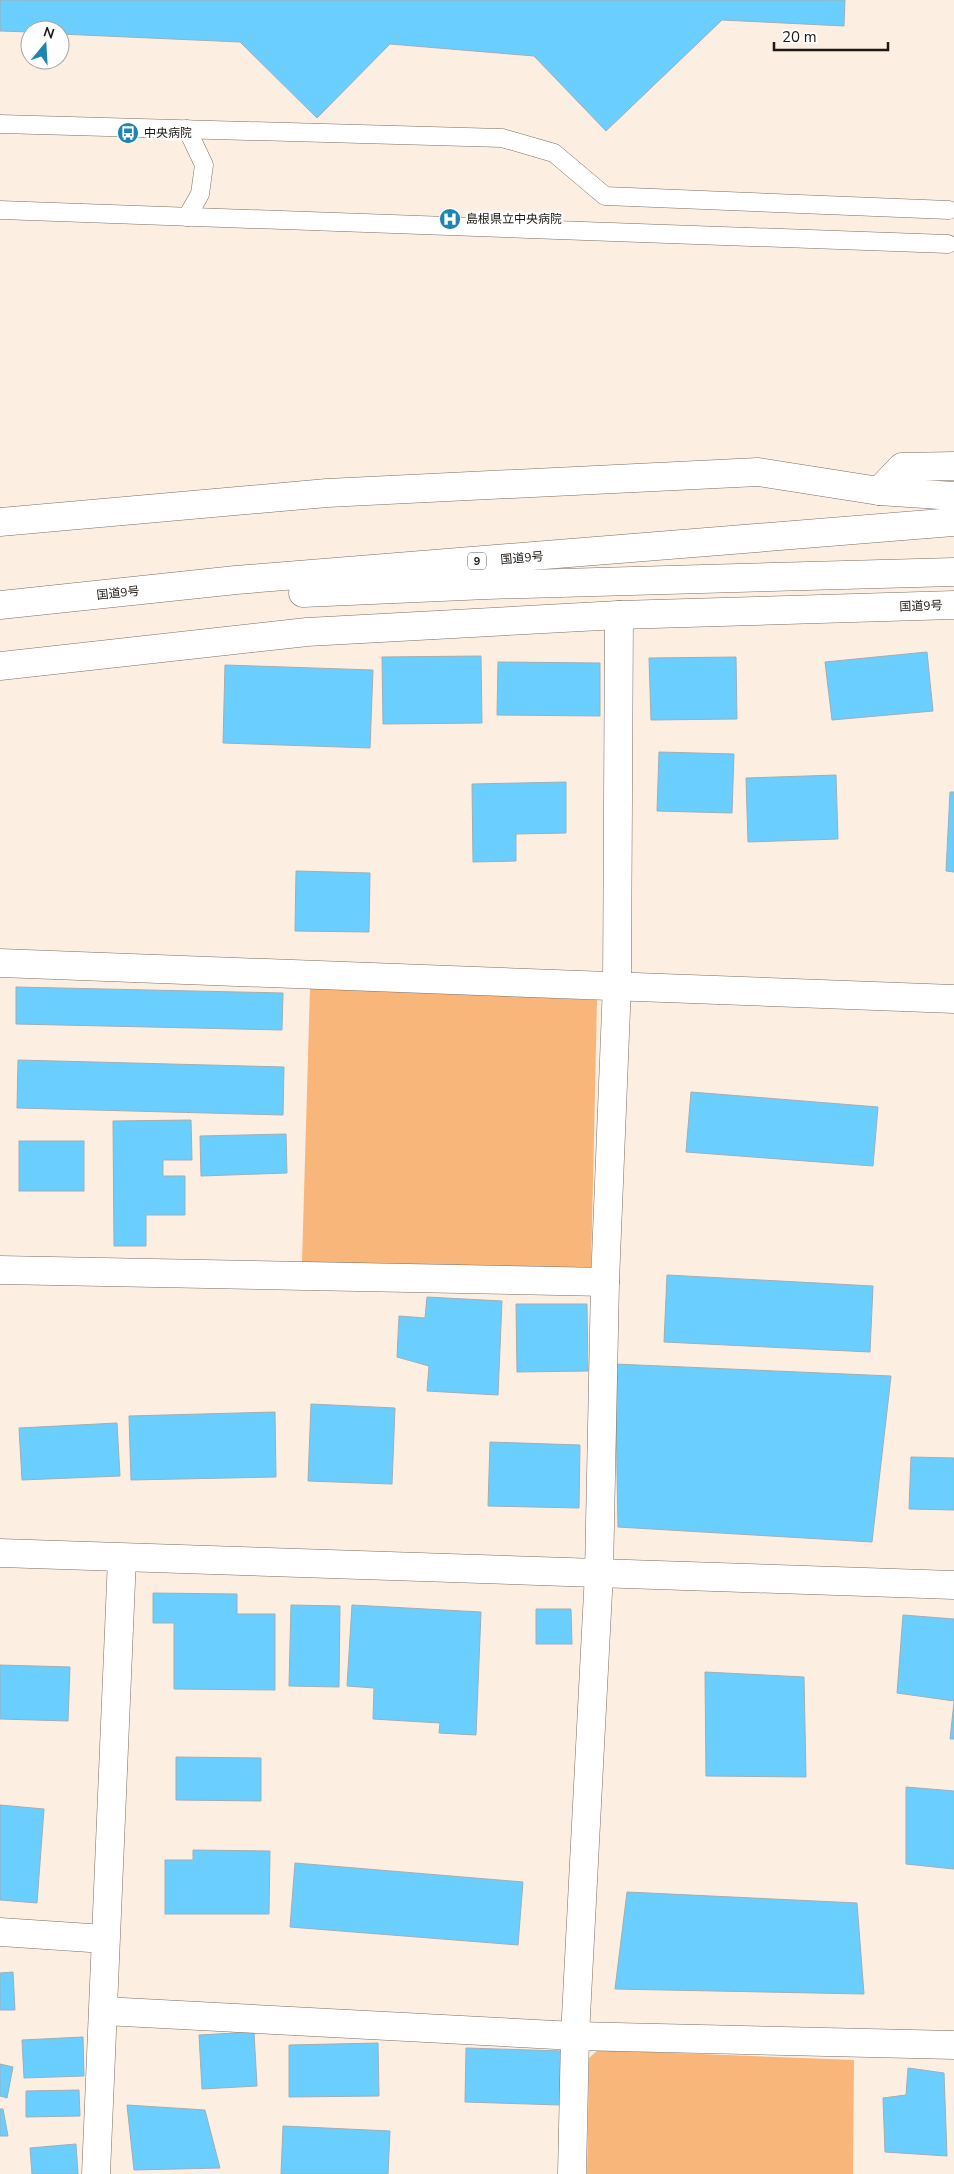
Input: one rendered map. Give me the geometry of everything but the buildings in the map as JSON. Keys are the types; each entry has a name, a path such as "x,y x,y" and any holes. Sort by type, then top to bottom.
{"main road":[{"path":"879,491 902,467 954,466"},
{"path":"0,522 328,493 758,472 879,491 954,496"},
{"name":"国道9号","path":"0,606 246,579 954,522"},
{"name":"国道9号","path":"0,606 487,585 954,572"},
{"name":"国道9号","path":"0,666 307,632 619,614 954,605"},
{"path":"572,2174 575,2036 599,1573 605,1282 617,986 619,614"},
{"path":"0,963 954,999"},
{"path":"0,1270 605,1282"},
{"path":"0,1553 954,1585"},
{"path":"96,2174 122,1558"},
{"path":"0,1932 106,1939"},
{"path":"104,2011 575,2036 954,2045"}],"lane":[{"path":"0,124 502,138 554,153 605,196 949,210"},
{"path":"187,128 204,165 200,194 187,217"},
{"path":"0,210 948,244"}],"shaded area":[{"path":"310,988 597,1000 591,1271 302,1262"},
{"path":"598,2050 854,2060 853,2174 587,2174 589,2058"}],"place":[{"name":"中央病院","path":"128,133"},
{"name":"島根県立中央病院","path":"450,219"}]}
